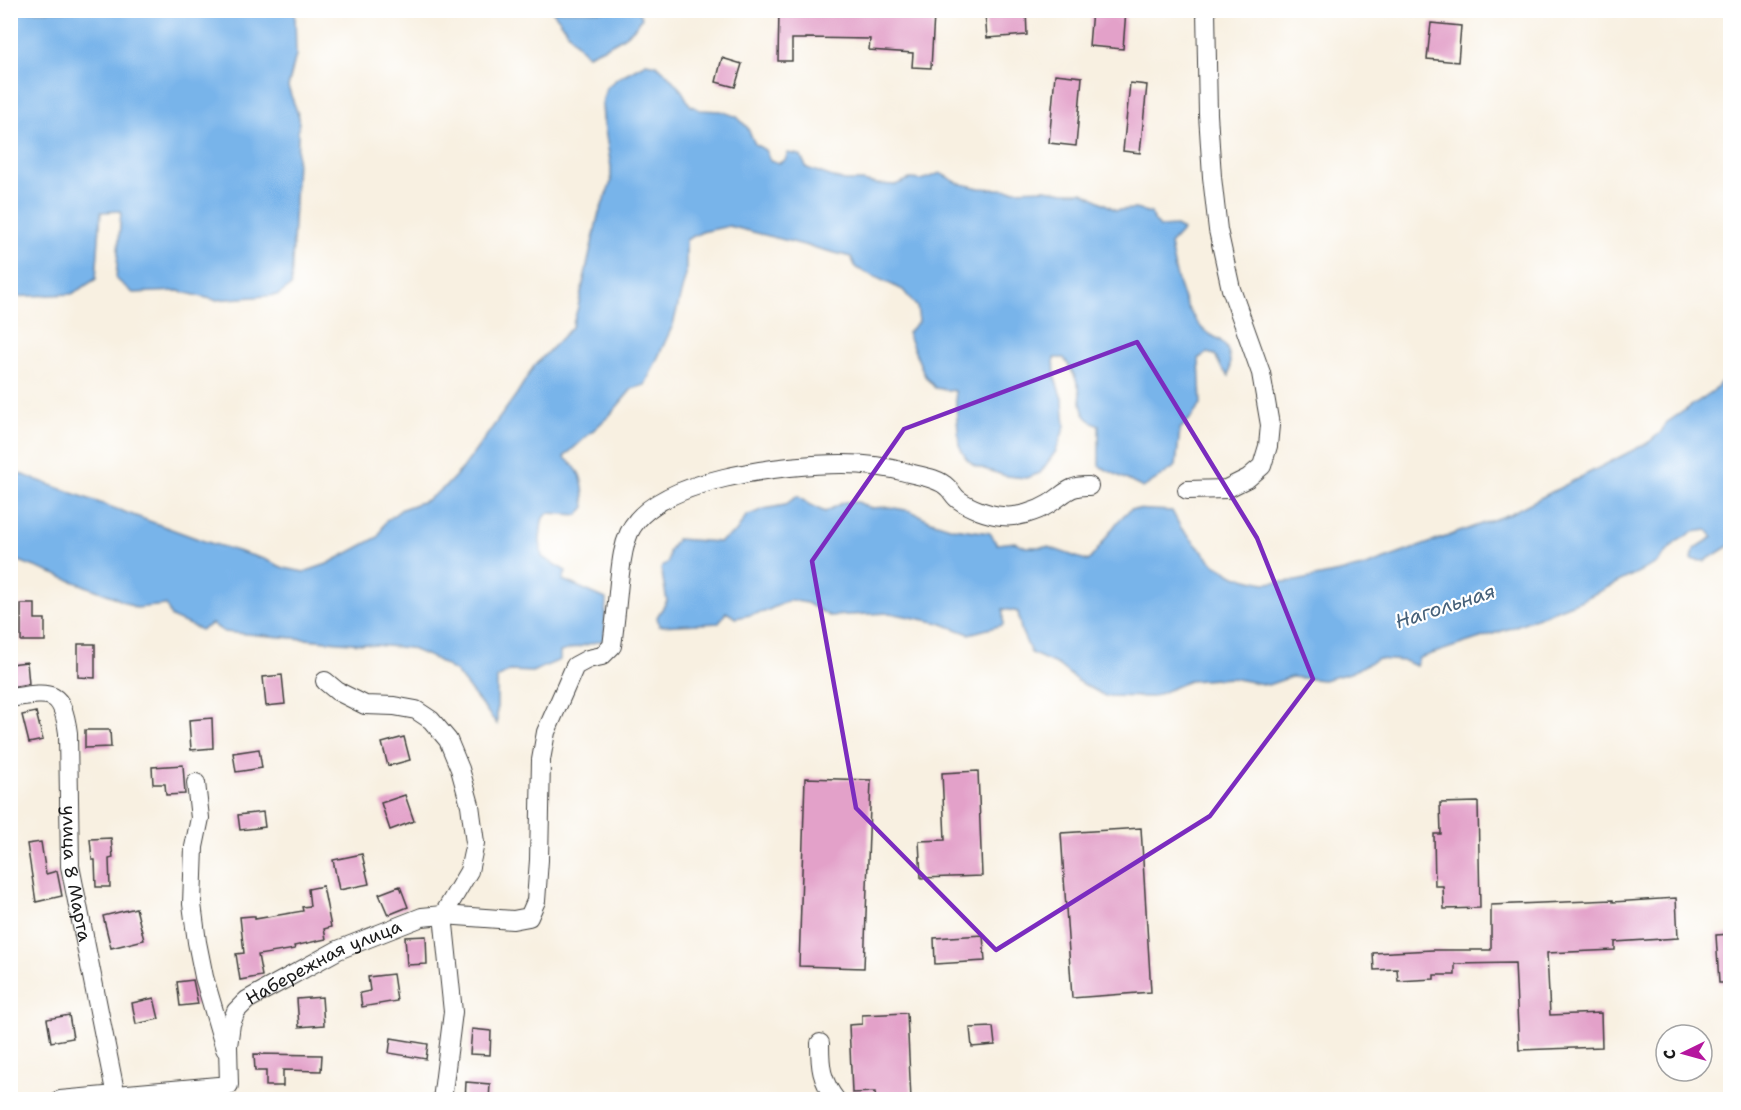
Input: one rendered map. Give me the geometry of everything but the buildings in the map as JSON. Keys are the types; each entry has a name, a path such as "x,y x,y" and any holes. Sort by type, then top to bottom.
{"street":[{"path":"1187,490 1226,489 1248,478 1262,466 1268,446 1270,425 1261,373 1231,289 1218,230 1208,114 1206,10"},
{"name":"Набережная улица","path":"60,1100 229,1092 228,1060 231,1024 236,1011 247,1000 338,950 422,917 443,915 513,920 529,917 536,901 540,860 541,760 546,732 575,666 588,659 602,656 612,646 623,551 629,532 643,514 665,499 723,478 755,472 841,464 907,472 935,480 947,486 961,502 982,512 1000,516 1017,517 1048,505 1071,488 1078,485 1089,486"},
{"path":"325,681 354,701 364,705 394,706 416,710 431,720 448,740 470,805 475,843 469,871 443,915 453,1012 442,1100"},
{"name":"улица 8 Марта","path":"10,698 38,694 50,696 60,701 66,714 70,866 116,1096"},
{"path":"195,783 200,818 193,870 194,923 204,976 228,1060"},
{"path":"820,1043 820,1067 824,1081 836,1100"}],"highlighted area":[{"path":"1137,342 1257,538 1313,679 1210,816 996,950 856,808 812,561 904,429"}],"water":[{"path":"10,11 295,11 296,55 288,87 299,117 291,286 278,295 215,300 178,291 133,293 116,279 121,211 101,212 96,279 72,294 11,297"},
{"path":"552,11 638,11 642,18 625,36 588,55 578,46"},
{"path":"646,63 656,65 666,73 682,91 690,105 700,110 721,111 737,117 747,127 755,144 765,150 770,160 779,163 785,160 788,153 800,155 807,168 844,181 895,185 910,179 922,180 940,173 958,183 979,188 1083,192 1116,210 1135,209 1151,213 1160,227 1176,226 1183,230 1170,244 1182,293 1188,308 1200,326 1224,345 1230,357 1230,366 1229,376 1222,369 1215,355 1207,353 1199,358 1201,404 1180,429 1176,466 1143,488 1099,466 1099,425 1087,418 1084,413 1077,381 1064,358 1054,358 1055,378 1063,402 1065,426 1056,451 1040,473 1026,478 1006,476 975,466 966,458 959,445 955,391 935,388 925,376 907,333 919,321 917,307 903,290 856,268 851,257 729,226 702,232 686,240 686,274 673,325 645,385 632,389 610,415 564,457 579,473 583,484 585,507 578,515 548,513 542,520 540,540 542,557 566,571 563,580 606,599 604,640 560,652 560,660 532,672 510,671 497,678 497,724 456,672 435,659 409,648 224,632 212,624 201,630 171,617 166,605 136,608 112,596 11,558 10,470 204,541 264,559 284,568 304,572 327,564 378,537 385,522 402,509 427,500 446,486 463,468 534,366 572,327 598,216 611,182 602,104 606,88 618,78"},
{"name":"Нагольная","path":"1730,372 1730,545 1705,561 1692,560 1694,549 1713,537 1707,530 1693,532 1676,542 1657,563 1582,600 1508,629 1419,658 1416,666 1405,661 1377,659 1350,673 1323,680 1291,677 1268,685 1231,678 1189,681 1152,697 1105,696 1078,681 1058,665 1031,653 1021,630 1018,612 1003,609 1003,625 969,634 940,623 890,613 829,616 807,603 790,600 764,612 736,618 726,612 719,623 659,626 657,617 667,601 661,568 668,562 669,551 677,539 719,542 736,532 746,516 764,509 785,505 797,496 825,512 844,502 858,502 870,508 889,507 911,511 953,528 990,533 997,544 1015,542 1026,547 1048,547 1088,561 1119,520 1131,509 1172,511 1181,528 1213,563 1235,576 1264,583 1296,581 1363,567 1509,514 1649,442 1661,432 1666,423 1713,391"}]}
